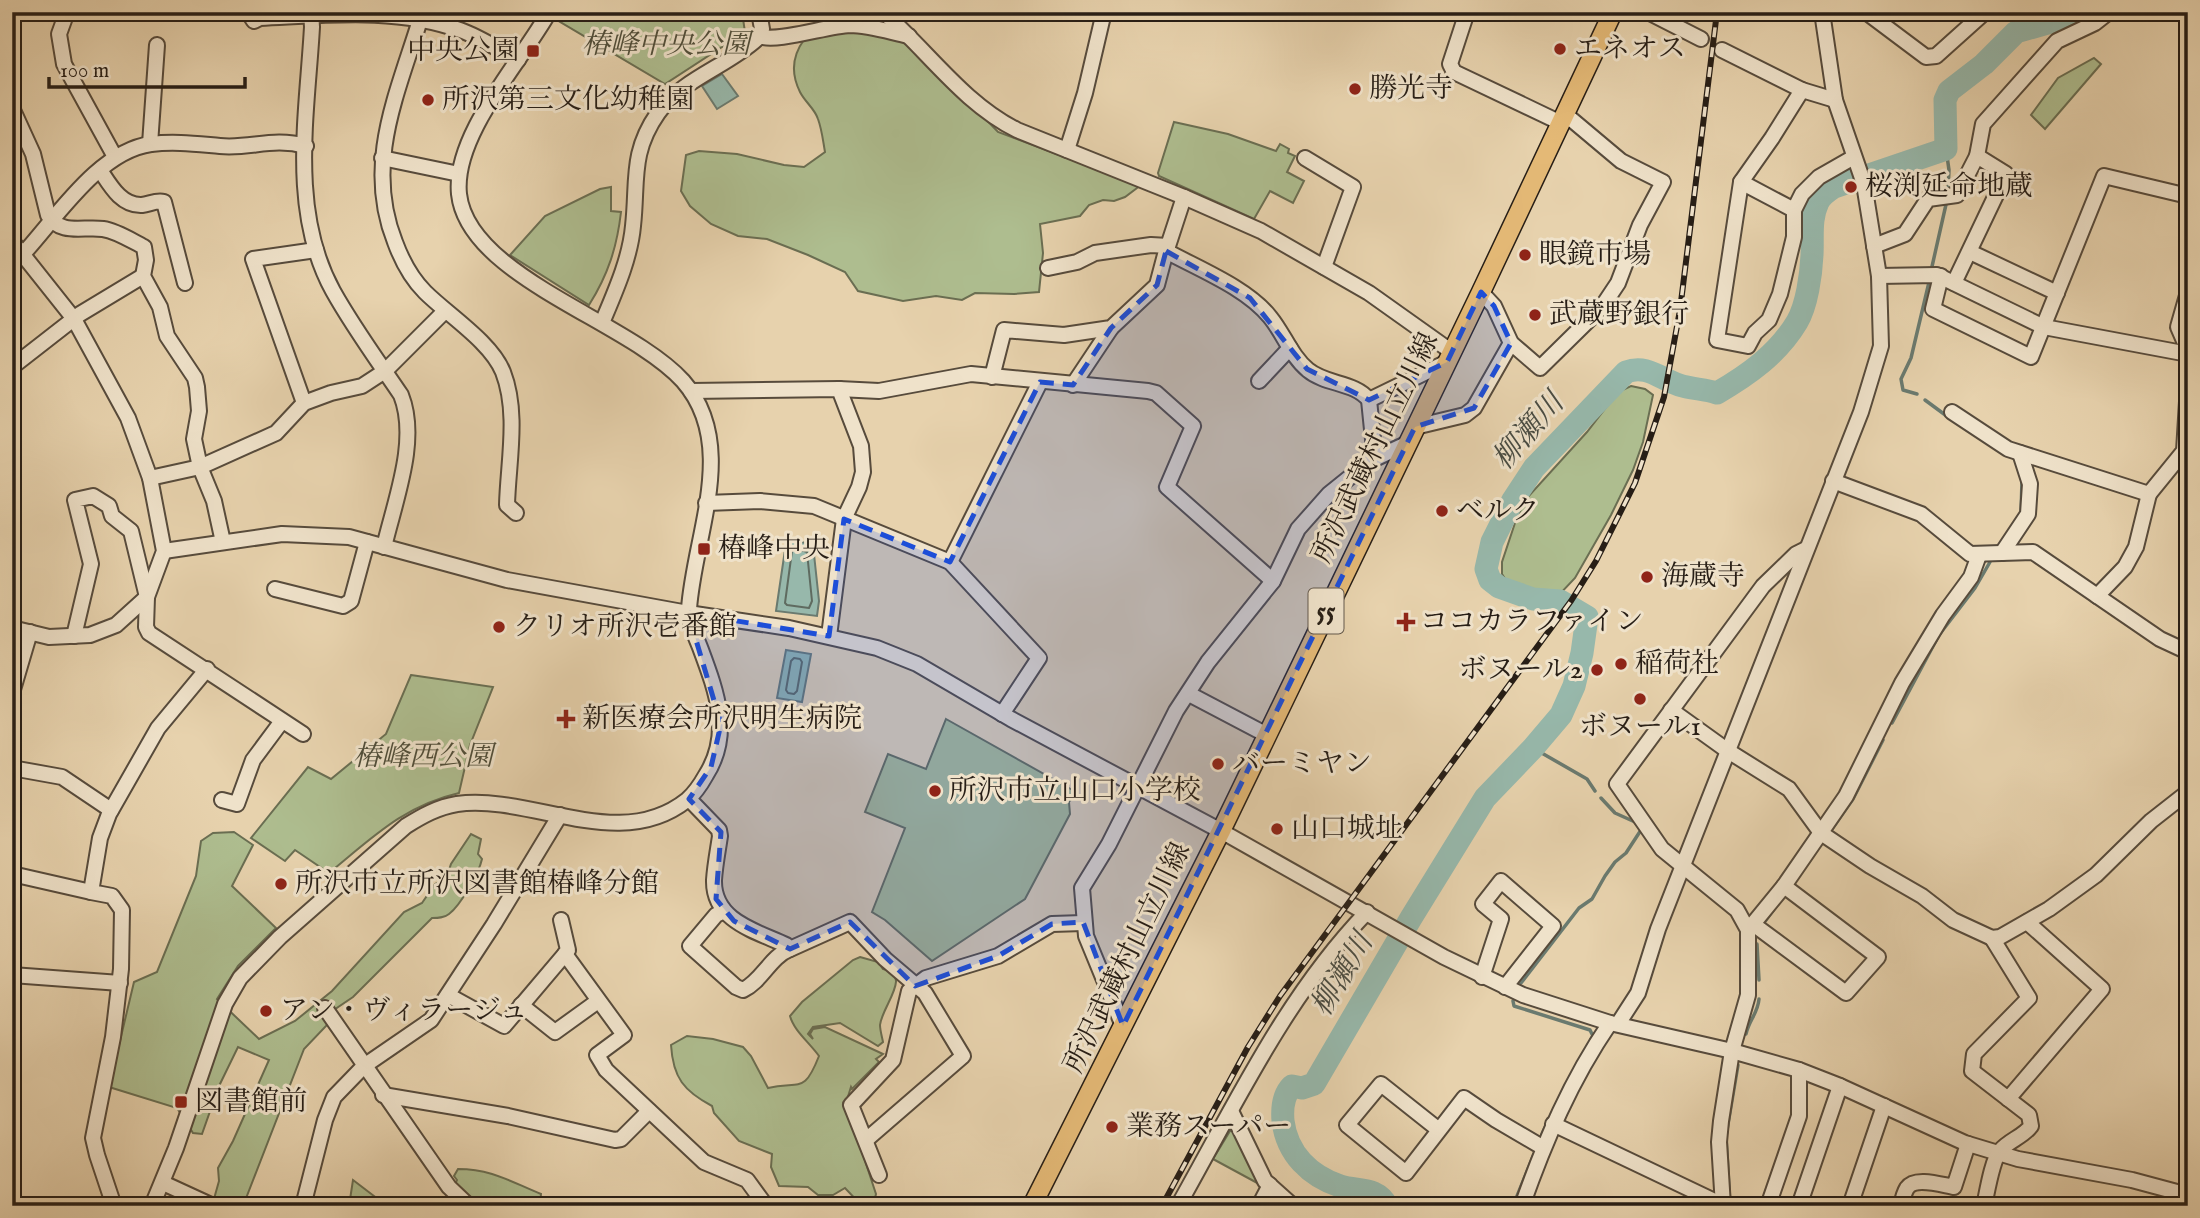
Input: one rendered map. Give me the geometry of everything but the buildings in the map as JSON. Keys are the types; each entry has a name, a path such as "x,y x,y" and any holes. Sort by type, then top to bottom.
{"main road":[{"name":"所沢武蔵村山立川線","path":"1032,1206 1221,831 1613,12"}],"street":[{"path":"67,12 59,34 64,64 115,157"},
{"path":"248,12 254,21 260,18 311,14 373,13 420,20 461,31 518,60"},
{"path":"152,1206 163,1183 225,1004 240,978 280,937 406,826 430,812 457,804 483,803 608,823 641,822 666,813 689,799 711,767 720,740 722,724 713,681 688,613 712,451 706,424 691,391 668,368 602,323 512,269 480,242 464,212 459,195 459,174 467,145 549,12"},
{"path":"602,323 626,261 633,226 638,155 644,137 659,112 675,95 759,36 762,29 759,12"},
{"path":"883,12 911,36 959,88 988,113 1017,130 1261,231 1369,293 1449,357 1369,400"},
{"path":"1067,150 1085,93 1104,12"},
{"path":"1467,12 1450,64 1454,72 1563,119 1620,161 1663,182 1640,225 1618,282 1602,307 1540,368 1511,343 1494,306 1481,292"},
{"path":"1648,12 1701,39"},
{"path":"1522,1206 1542,1147 1581,1068 1639,993 1658,929 1861,412 1881,346 1879,276 1864,184 1835,100 1822,12"},
{"path":"1866,12 1926,57 1936,57 1985,12"},
{"path":"1874,247 1905,234 1928,199 1949,198 1978,156 1983,124 2057,41 2095,23 2109,12"},
{"path":"311,14 303,172 305,203 316,250 333,290 401,395 407,410 408,443 384,547"},
{"path":"420,20 387,128 381,187 385,211 400,255 417,282 478,340 496,359 504,373 512,422 507,505 516,513"},
{"path":"759,36 771,39 826,27 853,25 911,36"},
{"path":"150,144 157,45"},
{"path":"1722,50 1802,90 1835,100"},
{"path":"1802,90 1741,182 1717,340 1748,346 1755,333 1769,320 1791,257 1794,210 1802,194 1819,177 1856,162"},
{"path":"12,108 33,154 52,222 71,230 104,229 144,247 146,260 143,275 160,307 167,336 195,378 199,411 194,439 200,467 214,501 223,542"},
{"path":"23,254 76,193 115,157 133,148 187,142 221,146 276,141 306,146"},
{"path":"1954,283 2006,174 1978,156"},
{"path":"382,158 459,174"},
{"path":"1305,158 1353,187 1324,267"},
{"path":"100,170 117,193 131,205 164,202 185,283"},
{"path":"1934,275 1933,309 2031,357 2104,176 2188,196"},
{"path":"1741,182 1794,210"},
{"path":"1073,385 1111,328 1157,285 1184,197"},
{"path":"12,241 75,319 128,418 150,478 164,551 147,597 116,625 98,634 49,637 12,628"},
{"path":"1048,268 1077,262 1095,253 1151,246 1167,248 1250,298 1271,318 1307,369 1322,379 1364,393 1369,400 1376,459"},
{"path":"304,403 253,260 316,250"},
{"path":"1970,252 2057,293"},
{"path":"12,367 75,319 143,275"},
{"path":"1879,276 1934,275 2044,327 2187,348"},
{"path":"2187,348 2178,327 2188,292"},
{"path":"150,478 200,467 276,433 304,403 362,386 385,371 445,311"},
{"path":"992,377 1004,330 1064,335 1111,328"},
{"path":"1415,428 1465,415 1474,408 1511,343"},
{"path":"1259,381 1290,348"},
{"path":"691,391 879,391 971,374 1156,393 1193,426 1167,488 1273,581"},
{"path":"950,562 1040,382"},
{"path":"2097,596 2125,567 2136,547 2138,529 2149,494 2186,452 2188,385"},
{"path":"829,636 844,519 859,487 863,460 861,446 839,389"},
{"path":"1952,412 2008,449 2149,494"},
{"path":"1123,1026 1086,936 1082,888 1109,844 1176,711 1208,662 1273,581 1298,529 1312,510 1329,495 1376,459 1406,444"},
{"path":"2002,553 2028,514 2030,484 2020,453"},
{"path":"1833,481 1921,514 1970,554 2033,552 2160,639 2188,652"},
{"path":"74,636 91,564 75,500 93,496 109,506 112,516 131,531 147,597 146,627 149,633 303,734"},
{"path":"706,502 792,503 814,506 950,562 1039,658 1002,714"},
{"path":"164,551 294,534 329,535 367,542 508,580 829,636 877,648 918,664 1002,714 1221,831 1482,977 1505,987 1544,1003 1614,1024 1732,1051 1799,1070 1997,1153 2132,1180 2188,1195"},
{"path":"275,589 343,606 351,601 367,542"},
{"path":"1783,886 1878,957 1846,993 1751,927 1737,910 1662,849 1617,784 1763,586 1796,554 1806,549"},
{"path":"1553,1124 1723,1206 1719,1142 1732,1051 1748,995 1751,927 1846,796 1924,644 1971,577 1979,555"},
{"path":"12,693 30,632"},
{"path":"91,892 100,838 111,810 158,728 206,669"},
{"path":"1189,694 1267,735"},
{"path":"1671,710 1728,751 1789,789 1821,833 1922,896 1953,920 1992,938 2000,937 2049,909 2096,875 2151,821 2188,792"},
{"path":"222,800 237,804 253,760 282,721"},
{"path":"12,768 62,777 111,810"},
{"path":"689,799 719,830 714,881 716,899 724,911 734,921 786,945 790,950"},
{"path":"303,1206 325,1120 334,1097 364,1066 431,1020 560,815"},
{"path":"12,874 112,896 121,911 120,983 113,1037 93,1138 114,1206"},
{"path":"1482,977 1501,919 1483,904 1501,881 1553,926 1505,987"},
{"path":"724,911 716,915 690,946 736,987 743,990 751,986 781,953 850,922 885,959 925,993 963,1056 866,1140"},
{"path":"1178,1206 1302,992 1344,935 1367,912"},
{"path":"448,995 504,1026 568,950 561,920"},
{"path":"2008,1099 2102,989 2027,922"},
{"path":"879,1175 851,1105 893,1060 909,991 926,978 998,956 1052,924 1083,923"},
{"path":"1984,1206 1997,1153 2012,1140 2025,1134 2031,1126 2029,1115 1972,1071 1975,1054 2029,998 1992,938"},
{"path":"565,954 624,1035 597,1055 606,1070 704,1162 747,1180 766,1206"},
{"path":"12,975 120,983"},
{"path":"521,1006 555,1032 598,1001"},
{"path":"326,1009 449,1187 470,1206"},
{"path":"1768,1206 1799,1116 1799,1070"},
{"path":"1440,1130 1381,1084 1347,1125 1406,1173 1440,1130 1464,1098 1542,1147"},
{"path":"1799,1206 1840,1086"},
{"path":"383,1094 508,1116 615,1140 621,1139 649,1111"},
{"path":"1850,1206 1884,1106"},
{"path":"1231,1111 1265,1181 1293,1206"},
{"path":"1901,1206 1907,1187 1913,1183 1954,1187 1968,1143"},
{"path":"163,1183 213,1206"},
{"path":"1259,1206 1270,1185"}],"highlighted area":[{"path":"1166,251 1250,298 1307,369 1369,400 1447,362 1481,292 1494,306 1511,343 1474,408 1415,427 1123,1026 1083,922 1052,924 998,956 915,986 850,922 790,949 734,921 716,899 721,832 689,799 711,767 721,724 688,613 829,636 844,519 950,562 1040,382 1073,385 1111,328 1157,285"}],"green space":[{"name":"椿峰中央公園","path":"561,12 742,12 745,32 665,84 557,20"},
{"path":"836,12 882,12 998,132 1083,164 1145,182 1125,197 1089,205 1080,216 1040,224 1043,253 1039,292 975,293 962,300 936,296 903,301 858,291 845,272 808,255 767,239 738,236 711,224 690,206 681,191 686,155 699,151 737,154 804,167 825,152 818,119 800,92 794,67 800,45 816,27"},
{"path":"2094,58 2101,64 2045,129 2031,115 2058,78"},
{"path":"1174,122 1228,134 1276,151 1280,144 1289,149 1288,153 1295,156 1287,172 1304,181 1293,203 1270,191 1254,219 1159,176"},
{"path":"611,187 611,211 621,212 617,237 611,260 589,305 510,255 545,216 600,189"},
{"path":"1631,386 1645,389 1653,395 1643,442 1611,515 1575,578 1559,595 1508,583 1502,574 1502,562 1526,499 1587,432 1618,392"},
{"name":"椿峰西公園","path":"411,675 493,687 470,745 459,793 421,806 405,815 374,836 329,873 295,850 285,861 251,838 308,767 331,779 386,734"},
{"path":"946,719 1076,792 1069,802 1070,814 1025,899 932,961 872,912 905,828 865,812 888,754 926,769"},
{"path":"234,832 253,845 232,886 276,928 238,966 217,999 259,1039 295,1021 332,991 404,912 422,903 435,884 446,879 451,864 471,834 481,839 478,854 482,859 468,889 449,914 432,918 353,997 325,1016 327,1025 304,1049 243,1206 212,1206 219,1181 218,1168 269,1060 238,1047 219,1086 202,1134 193,1133 177,1108 109,1087 134,982 157,972 196,876 201,841 213,833"},
{"path":"860,957 878,962 895,977 896,984 880,1025 883,1042 878,1046 840,1023 813,1027 808,1034 813,1039 810,1034 813,1029 825,1027 883,1054 876,1059 879,1062 852,1089 851,1087 846,1103 876,1194 873,1206 862,1206 845,1188 833,1195 818,1195 808,1187 779,1186 771,1167 772,1154 739,1141 714,1113 712,1106 687,1089 677,1075 671,1045 687,1036 743,1047 751,1056 768,1088 800,1084 809,1076 819,1056 799,1032 790,1016 802,1002"},
{"path":"1230,1131 1234,1131 1261,1185 1213,1159"},
{"path":"458,1169 491,1174 541,1194 540,1206 478,1206 455,1184 457,1180 454,1176"},
{"path":"353,1180 387,1206 349,1206"}],"water":[{"path":"722,74 738,96 717,109 702,86"},
{"path":"794,540 813,545 819,601 817,616 776,611 786,543"},
{"path":"786,650 811,654 802,702 777,698"}],"waterway":[{"name":"柳瀬川","path":"1387,1206 1378,1195 1329,1182 1302,1162 1289,1144 1285,1133 1284,1102 1292,1086 1302,1088 1314,1084 1485,798 1561,715 1574,686 1587,617 1560,601 1533,599 1499,587 1490,580 1486,569 1492,542 1513,500 1534,468 1626,372 1647,371 1679,385 1717,393 1762,363 1789,334 1803,307 1811,272 1814,215 1821,198 1834,187 1946,149 1945,100 1949,91 1984,64 2016,32 2086,12"},
{"path":"1946,149 1948,192"},
{"path":"1931,271 1947,200"},
{"path":"1917,394 1903,390 1901,379 1911,358 1930,278"},
{"path":"1925,400 1948,417"},
{"path":"2021,514 2022,480"},
{"path":"1892,723 1939,635 1975,588 1990,562"},
{"path":"1830,832 1853,799 1883,740"},
{"path":"1533,748 1587,779 1595,791"},
{"path":"1521,983 1579,908 1592,899 1605,876 1626,853 1641,830 1635,822 1615,813 1601,798"},
{"path":"1763,924 1778,904"},
{"path":"1757,944 1759,980"},
{"path":"1746,1034 1759,999"},
{"path":"1513,1001 1514,1006 1590,1030 1593,1036 1591,1039"},
{"path":"1730,1206 1726,1136 1738,1065"},
{"path":"1542,1134 1565,1086"},
{"path":"1513,1206 1534,1154"}],"railway":[{"path":"1162,1206 1248,1047 1280,996 1571,601 1596,561 1635,483 1664,397 1680,310 1717,12"}],"place":[{"name":"エネオス","path":"1560,49"},
{"name":"中央公園","path":"533,51"},
{"name":"勝光寺","path":"1355,89"},
{"name":"所沢第三文化幼稚園","path":"428,100"},
{"name":"桜渕延命地蔵","path":"1851,187"},
{"name":"眼鏡市場","path":"1525,255"},
{"name":"武蔵野銀行","path":"1535,315"},
{"name":"ベルク","path":"1442,511"},
{"name":"椿峰中央","path":"704,549"},
{"name":"海蔵寺","path":"1647,577"},
{"name":"ココカラファイン","path":"1406,622"},
{"name":"クリオ所沢壱番館","path":"499,627"},
{"name":"稲荷社","path":"1621,664"},
{"name":"ボヌール2","path":"1597,670"},
{"name":"ボヌール1","path":"1640,699"},
{"name":"新医療会所沢明生病院","path":"566,719"},
{"name":"バーミヤン","path":"1218,764"},
{"name":"所沢市立山口小学校","path":"935,791"},
{"name":"山口城址","path":"1277,829"},
{"name":"所沢市立所沢図書館椿峰分館","path":"281,884"},
{"name":"アン・ヴィラージュ","path":"266,1011"},
{"name":"図書館前","path":"181,1102"},
{"name":"業務スーパー","path":"1112,1127"}]}
